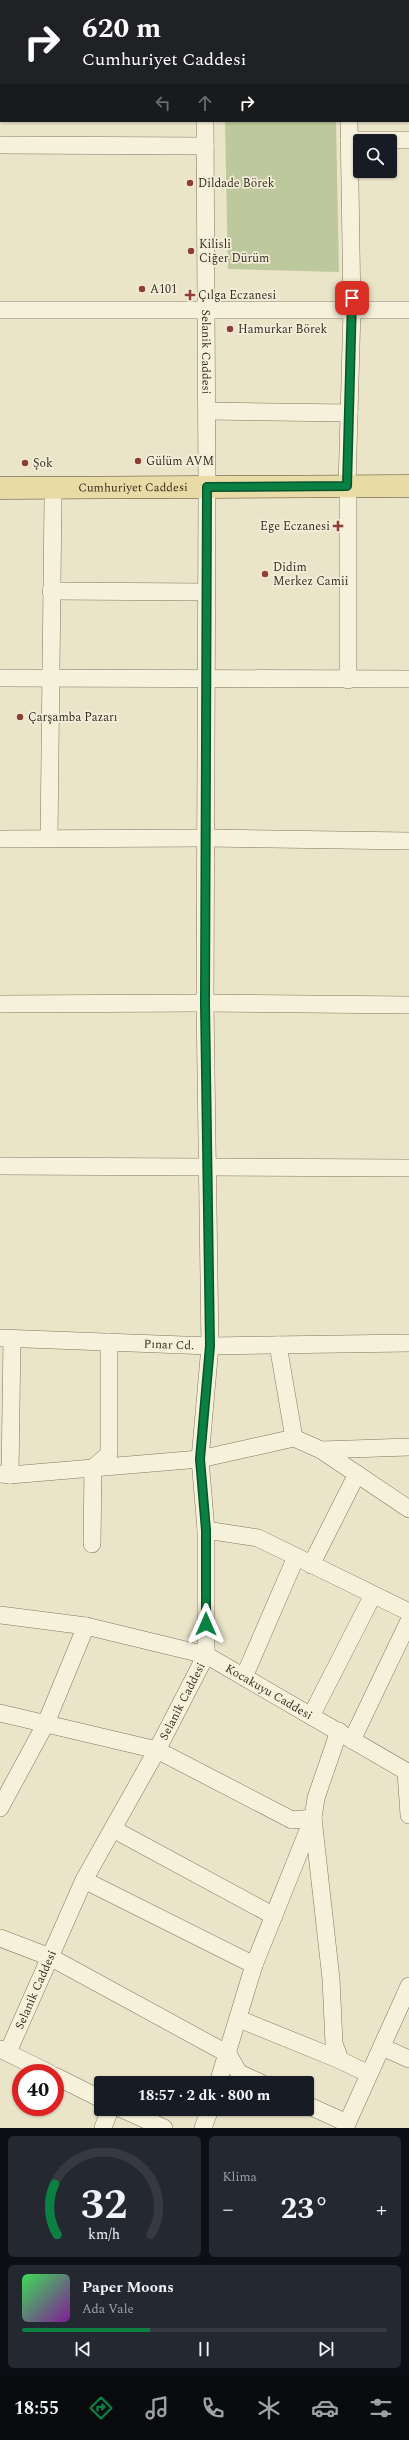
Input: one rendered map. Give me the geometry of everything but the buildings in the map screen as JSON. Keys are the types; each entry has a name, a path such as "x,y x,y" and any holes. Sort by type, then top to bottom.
{"main road":[{"name":"Cumhuriyet Caddesi","path":"0,488 207,493 347,492 409,486"},
{"name":"Cumhuriyet Caddesi","path":"347,492 409,498"},
{"name":"Cumhuriyet Caddesi","path":"0,500 53,500 207,493"}],"street":[{"name":"Selanik Caddesi","path":"4,2051 50,1957 84,1880 157,1750 206,1656 206,1530 200,1459 210,1346 205,1003 208,680 208,309 205,122"},
{"path":"348,680 347,492 352,310 349,122"},
{"path":"350,140 409,140"},
{"path":"0,146 206,146"},
{"path":"0,310 409,310"},
{"path":"208,411 349,413"},
{"path":"49,838 53,500"},
{"path":"51,591 207,592"},
{"path":"0,678 50,680 409,679"},
{"path":"0,839 207,838 409,841"},
{"path":"0,1004 205,1003 409,1005"},
{"path":"0,1166 409,1168"},
{"path":"6,1339 5,1475 200,1459 294,1438 321,1450 409,1508"},
{"name":"Pınar Cd.","path":"6,1339 210,1346 409,1343"},
{"path":"92,1544 93,1468 109,1454 108,1342"},
{"path":"278,1345 294,1438"},
{"path":"321,1450 409,1447"},
{"path":"311,1566 357,1474"},
{"path":"206,1530 258,1538 311,1566 409,1612"},
{"path":"244,1677 296,1557"},
{"path":"311,1716 373,1595"},
{"name":"Kocakuyu Caddesi","path":"0,1615 86,1626 206,1656 345,1735 408,1773"},
{"path":"220,2076 239,2019 254,1965 313,1818 316,1798 345,1735 406,1639 409,1621"},
{"path":"0,1808 46,1723 86,1626"},
{"path":"0,1713 157,1750 292,1820 313,1818"},
{"path":"408,1773 409,1815"},
{"path":"313,1818 330,1971 334,2043 340,2060"},
{"path":"113,1829 274,1916"},
{"path":"84,1880 254,1965"},
{"path":"0,1938 50,1957 228,2054 239,2073 246,2076"},
{"path":"314,2109 346,2126 409,1986"},
{"path":"239,2019 340,2060 369,2074"},
{"path":"382,2048 409,2059"},
{"path":"4,2051 31,2064"},
{"path":"64,2080 94,2096"},
{"path":"103,2128 107,2116"},
{"path":"137,2116 164,2128"},
{"path":"203,2128 207,2116"}],"green space":[{"path":"225,122 336,122 339,272 228,269"}],"place":[{"name":"Dildade Börek","path":"190,183"},
{"name":"Kilisli Ciğer Dürüm","path":"191,251"},
{"name":"A101","path":"142,289"},
{"name":"Çılga Eczanesi","path":"190,295"},
{"name":"Hamurkar Börek","path":"230,329"},
{"name":"Gülüm AVM","path":"138,461"},
{"name":"Şok","path":"25,463"},
{"name":"Ege Eczanesi","path":"338,526"},
{"name":"Didim Merkez Camii","path":"265,574"},
{"name":"Çarşamba Pazarı","path":"20,717"}],"route":[{"path":"206,1624 206,1530 200,1459 210,1346 205,1003 208,696 207,487 347,486 352,298"}]}
